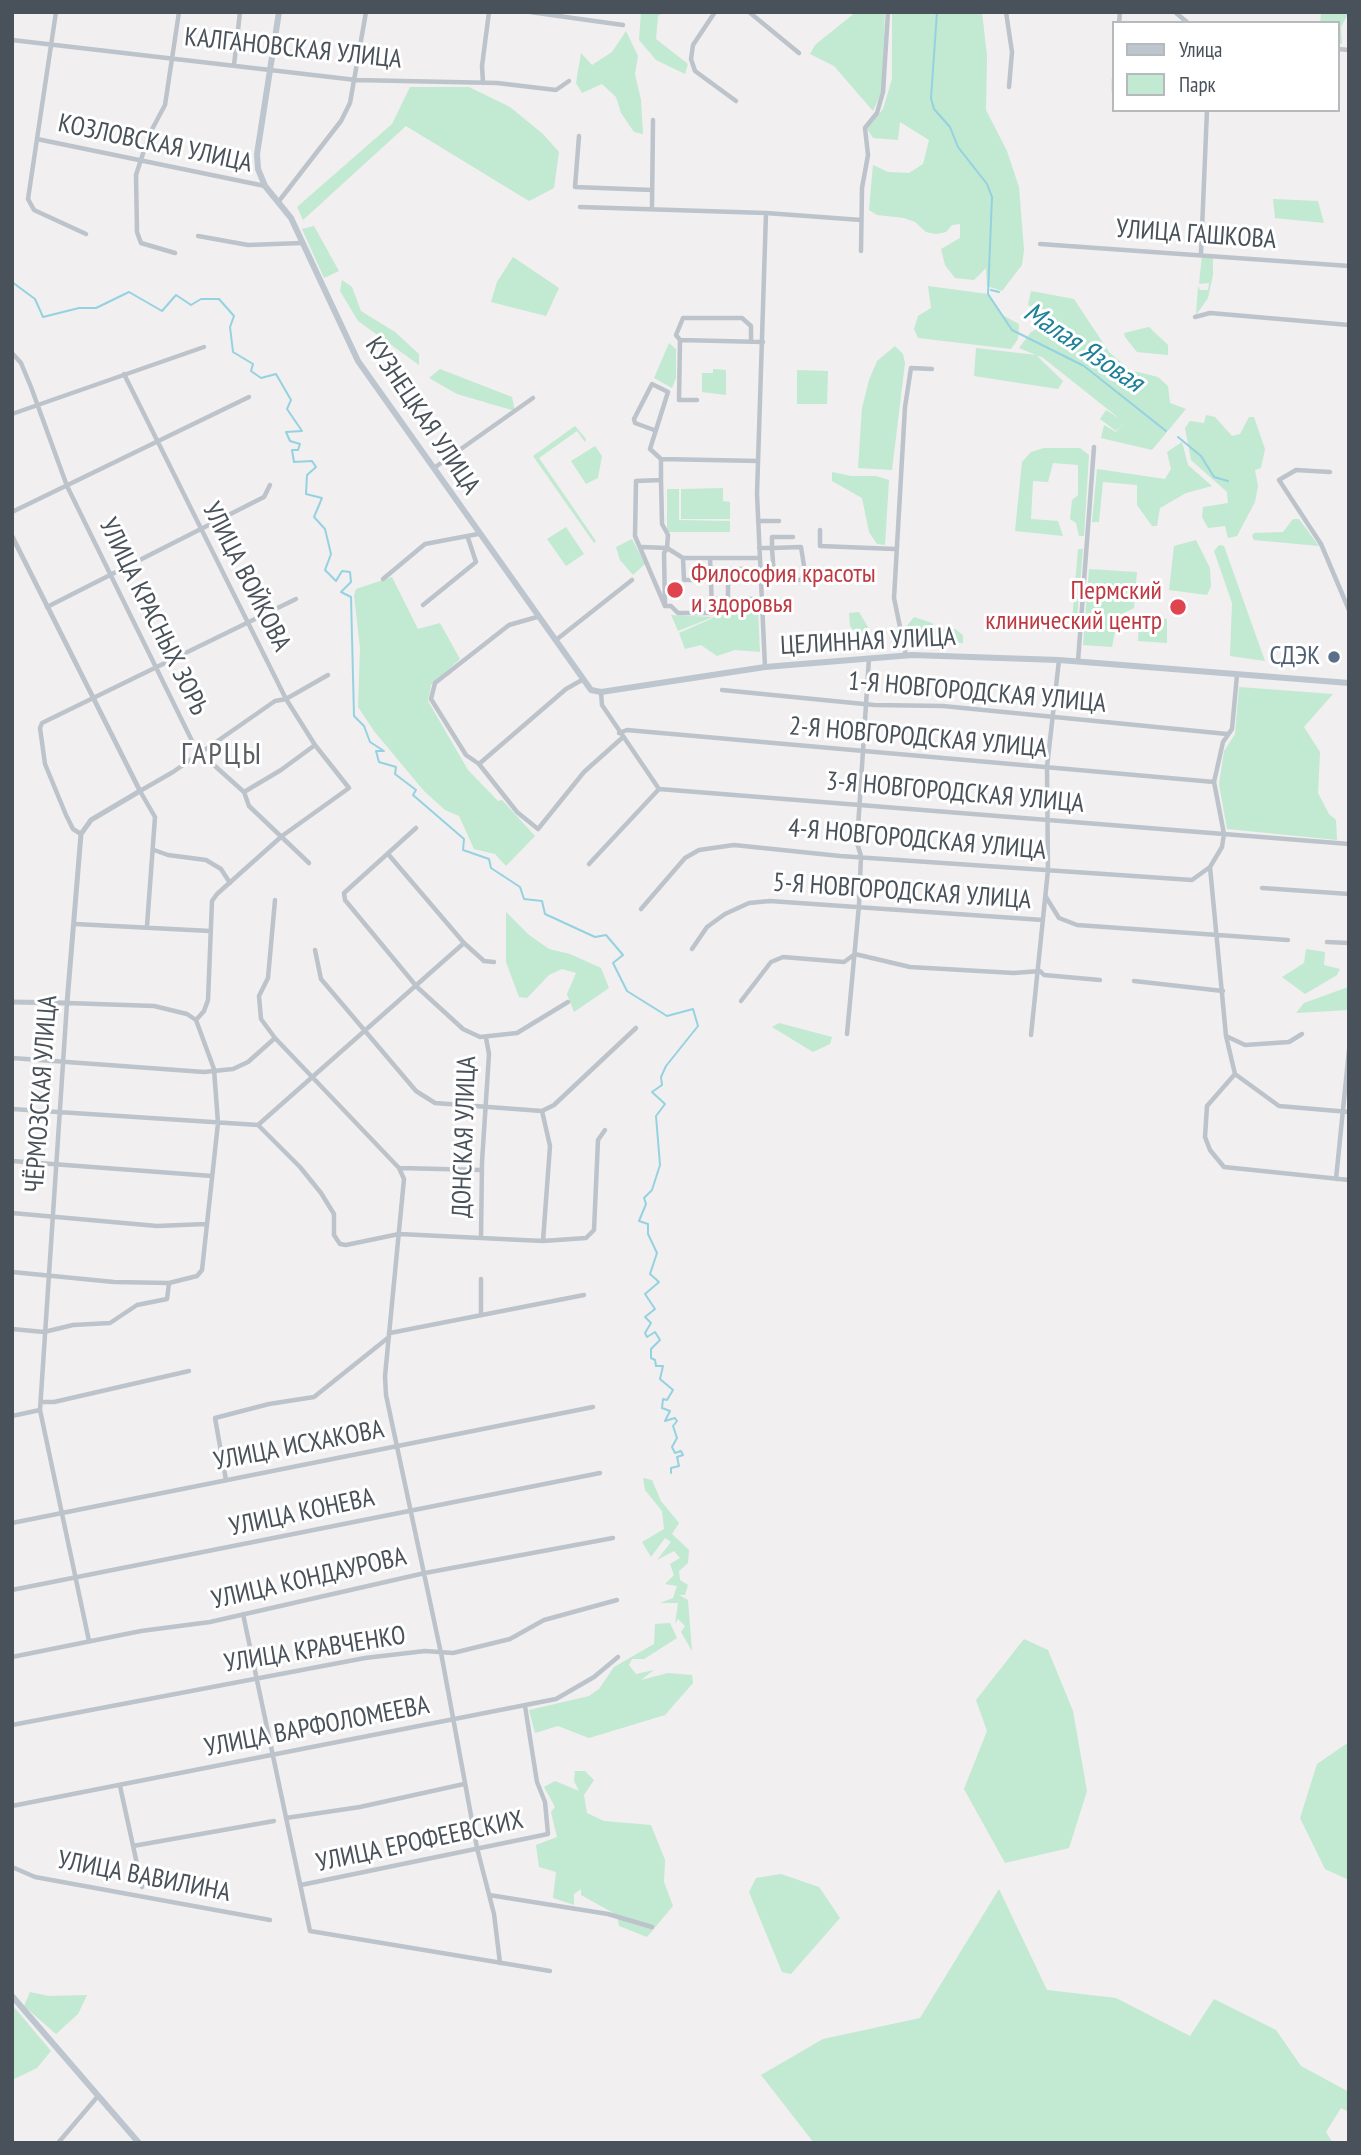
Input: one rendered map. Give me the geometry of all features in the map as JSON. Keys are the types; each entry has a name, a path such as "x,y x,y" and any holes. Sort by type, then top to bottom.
{"main road":[{"path":"265,186 258,169 257,154 279,12"},
{"name":"КУЗНЕЦКАЯ УЛИЦА","path":"265,186 279,201 303,243 358,362 582,680 590,690 601,692"},
{"name":"ЦЕЛИННАЯ УЛИЦА","path":"601,692 765,667 906,656 1078,661 1349,683"},
{"path":"12,1996 139,2143"}],"street":[{"path":"56,12 28,199 34,210 86,233"},
{"path":"176,253 141,243 137,232 136,175 165,105 179,12"},
{"path":"234,65 240,12"},
{"path":"279,201 341,121 356,80 366,12"},
{"path":"483,83 489,12"},
{"path":"530,12 623,25"},
{"path":"715,12 693,45 691,59 695,71 736,101"},
{"path":"749,12 799,53"},
{"path":"861,251 861,220 868,155 865,134 867,123 877,113 883,92 888,12"},
{"path":"1006,12 1012,52 1009,87"},
{"name":"КАЛГАНОВСКАЯ УЛИЦА","path":"12,40 356,80 483,83 556,90 569,81"},
{"path":"1201,254 1207,112"},
{"path":"652,208 653,120"},
{"path":"579,136 575,187 652,190"},
{"name":"КОЗЛОВСКАЯ УЛИЦА","path":"37,139 265,186"},
{"path":"580,207 766,213 861,220"},
{"path":"765,667 759,558 758,461 766,213"},
{"path":"198,236 220,243 248,245 259,242 303,243"},
{"name":"УЛИЦА ГАШКОВА","path":"1040,244 1349,266"},
{"path":"1195,317 1210,313 1349,325"},
{"path":"697,400 679,400 680,341 676,335 683,318 742,318 751,326 751,342"},
{"path":"680,341 763,342"},
{"path":"12,414 204,347"},
{"name":"УЛИЦА КРАСНЫХ ЗОРЬ","path":"12,353 21,363 67,486 200,754 244,792 249,806 309,863"},
{"path":"906,656 895,613 895,549 905,407 911,368 932,369"},
{"name":"УЛИЦА ВОЙКОВА","path":"124,374 286,699 315,745 349,788 282,836"},
{"path":"654,430 635,423 634,419 652,384 668,392 650,449 661,459 758,461"},
{"path":"12,512 249,397"},
{"path":"433,469 533,398"},
{"path":"1078,661 1094,447"},
{"path":"661,459 662,524 668,535 664,559 665,606"},
{"path":"1330,472 1296,470 1279,480 1321,544 1349,610"},
{"path":"661,480 636,481 635,536 642,547 665,606"},
{"path":"47,607 264,497 270,485"},
{"path":"758,521 779,521"},
{"path":"820,530 820,546 895,549"},
{"path":"383,579 425,544 478,534"},
{"path":"12,536 92,698 155,817 147,926"},
{"path":"423,605 476,562 468,537"},
{"path":"759,548 772,548 801,547 805,572 801,580 776,579 772,548 772,537 793,537"},
{"path":"642,547 667,548 683,558 759,558"},
{"path":"683,558 684,580 711,580"},
{"path":"665,606 671,606 678,613 712,613 710,558"},
{"path":"728,599 728,569 760,569"},
{"path":"554,641 632,580"},
{"path":"296,599 42,723 40,728 45,764 73,829 81,834 91,820 200,754 275,701 286,699 328,675"},
{"path":"713,599 761,599"},
{"path":"537,617 518,621 435,683 431,699 466,755 479,764 517,812 538,829 584,772 621,736"},
{"path":"847,1034 862,856 857,843 869,657"},
{"path":"1031,1035 1046,897 1047,767 1055,720 1059,660"},
{"path":"1237,675 1232,729 1219,755 1214,782 1224,834 1222,847 1210,867 1224,991 1226,1036 1235,1074 1279,1106 1346,1112"},
{"path":"479,764 566,689 582,680"},
{"name":"1-Я НОВГОРОДСКАЯ УЛИЦА","path":"722,690 866,702 874,705 943,706 1055,720 1228,734"},
{"path":"589,864 659,789 602,705 601,692"},
{"name":"2-Я НОВГОРОДСКАЯ УЛИЦА","path":"621,736 626,730 862,753 1214,782"},
{"path":"244,792 315,745"},
{"name":"3-Я НОВГОРОДСКАЯ УЛИЦА","path":"659,789 1349,844"},
{"path":"416,828 344,893 345,900 417,987 463,1029 486,1038 517,1033 568,1002"},
{"name":"ЧЁРМОЗСКАЯ УЛИЦА","path":"81,834 40,1410 89,1641"},
{"path":"196,1020 204,1011 208,1000 212,901 282,836"},
{"name":"4-Я НОВГОРОДСКАЯ УЛИЦА","path":"641,909 685,858 699,850 734,845 1192,880 1210,867"},
{"path":"154,850 168,855 206,860 221,869 230,883"},
{"path":"387,854 464,943 484,961 494,962"},
{"path":"1262,888 1349,894"},
{"name":"5-Я НОВГОРОДСКАЯ УЛИЦА","path":"1046,897 1059,918 1067,923 1288,940"},
{"path":"275,901 268,978 259,996 261,1019 275,1038 399,1168 405,1189 386,1395 425,1573 500,1963"},
{"name":"5-Я НОВГОРОДСКАЯ УЛИЦА","path":"692,950 707,928 749,903 859,905 1043,920"},
{"path":"75,925 147,926 211,931"},
{"path":"1327,942 1349,943"},
{"path":"258,1125 464,943"},
{"path":"315,950 321,979 425,1099 460,1106 542,1111 554,1105 636,1028"},
{"path":"741,1001 771,962 783,957 844,962 855,954 910,967 1014,973 1040,971 1044,975 1100,980"},
{"path":"1134,981 1224,991"},
{"path":"12,1002 154,1006 187,1014 196,1020 214,1069 218,1123 202,1270 197,1276 169,1283 114,1282 12,1272"},
{"path":"1226,1036 1245,1045 1289,1042 1302,1034"},
{"path":"12,1058 204,1072 233,1069 248,1062 275,1038"},
{"name":"ДОНСКАЯ УЛИЦА","path":"481,1238 489,1054 486,1038"},
{"path":"1336,1179 1346,1112 1349,1050"},
{"path":"1235,1074 1207,1106 1205,1137 1210,1150 1224,1167 1349,1180"},
{"path":"12,1109 258,1125 300,1167 321,1193 334,1214 334,1235 340,1244 399,1234 543,1241 591,1236 598,1140 605,1130"},
{"path":"542,1111 550,1146 543,1241"},
{"path":"12,1161 212,1176"},
{"path":"399,1168 482,1170"},
{"path":"12,1213 157,1226 206,1224"},
{"path":"481,1279 481,1313"},
{"path":"12,1329 44,1332 73,1325 110,1323 137,1305 167,1299 169,1283"},
{"path":"226,1480 215,1418 269,1404 314,1397 390,1335 481,1313 584,1295"},
{"path":"42,1402 54,1402 190,1371"},
{"name":"УЛИЦА ИСХАКОВА","path":"12,1522 593,1407"},
{"path":"12,1416 40,1410"},
{"name":"УЛИЦА КОНЕВА","path":"12,1590 600,1473"},
{"name":"УЛИЦА КОНДАУРОВА","path":"12,1657 243,1614 425,1573 613,1538"},
{"name":"УЛИЦА КРАВЧЕНКО","path":"12,1725 365,1658 440,1650 453,1653 510,1639 544,1620 617,1600"},
{"path":"243,1614 275,1755 310,1931 550,1971"},
{"name":"УЛИЦА ВАРФОЛОМЕЕВА","path":"12,1806 556,1699 594,1677 618,1657"},
{"name":"УЛИЦА ЕРОФЕЕВСКИХ","path":"301,1885 546,1836 550,1829 544,1797 537,1782 525,1706"},
{"path":"286,1818 360,1807 464,1784"},
{"path":"120,1786 142,1887"},
{"path":"133,1846 274,1821"},
{"name":"УЛИЦА ВАВИЛИНА","path":"12,1867 35,1877 270,1920"},
{"path":"489,1895 608,1914 652,1927"},
{"path":"58,2143 98,2096"}],"green space":[{"path":"641,12 663,12 658,16 656,39 688,64 685,74 656,60 639,40"},
{"path":"856,12 885,12 882,91 873,111 834,66 810,54 815,45"},
{"path":"892,12 982,12 987,56 986,110 1007,151 1019,187 1024,250 1022,265 1002,291 987,286 986,268 974,280 955,278 945,265 941,249 960,238 960,224 952,225 946,232 936,234 926,232 915,222 904,218 877,215 869,210 873,165 888,172 909,173 923,164 929,140 900,122 898,140 873,138 867,129 883,109 892,79"},
{"path":"1321,12 1349,12 1341,27 1342,44 1340,21 1320,21"},
{"path":"626,31 638,56 635,74 641,100 643,134 634,132 621,113 616,97 602,84 582,93 576,83 581,53 592,65 612,52"},
{"path":"410,87 469,87 510,107 543,134 559,152 554,188 529,201 406,126 303,220 297,207 392,124"},
{"path":"1273,199 1318,201 1324,223 1275,218"},
{"path":"314,226 339,271 324,278 302,229"},
{"path":"1202,255 1213,256 1213,275 1208,298 1196,315 1198,286 1200,290 1208,290 1209,283 1199,284"},
{"path":"513,257 559,288 546,316 491,302 497,282"},
{"path":"342,280 352,287 361,311 395,332 419,354 419,365 358,321 340,291"},
{"path":"928,286 988,294 1004,316 1019,324 1018,339 1011,349 918,338 914,329 918,316 931,308"},
{"path":"1031,291 1074,299 1109,352 1130,370 1158,377 1168,386 1170,403 1186,409 1152,450 1101,438 1104,425 1116,432 1125,422 1116,431 1100,419 1106,410 1120,419 1042,357 1037,356 1063,381 1058,389 974,376 976,348 1036,355 1019,348 1031,332 1050,322 1052,313 1049,309 1036,309 1028,305"},
{"path":"1149,327 1168,345 1168,355 1137,352 1125,337 1124,333"},
{"path":"669,343 676,349 676,378 672,388 654,378"},
{"path":"895,346 903,354 905,363 892,470 858,468 862,408 869,380 877,361"},
{"path":"440,369 512,397 515,411 457,394 429,378"},
{"path":"713,369 726,370 726,395 702,392 702,373 713,373"},
{"path":"797,370 828,371 827,404 797,404"},
{"path":"1206,415 1215,417 1232,436 1240,434 1249,417 1254,417 1265,449 1261,468 1255,470 1258,486 1255,502 1237,536 1228,538 1225,526 1208,528 1202,517 1203,507 1228,503 1227,492 1191,460 1185,428 1190,421 1204,423"},
{"path":"575,426 586,439 585,442 577,431 539,458 596,541 594,543 533,456"},
{"path":"1182,442 1188,465 1212,486 1186,493 1160,508 1157,526 1152,526 1137,505 1137,485 1103,482 1099,522 1092,522 1097,469 1165,479 1171,469 1167,452"},
{"path":"595,446 602,456 598,478 586,484 571,461"},
{"path":"1044,448 1080,448 1089,455 1084,536 1079,536 1076,523 1070,519 1072,500 1078,495 1078,465 1053,463 1048,482 1033,481 1031,519 1058,521 1063,536 1015,531 1022,462 1031,452"},
{"path":"832,472 851,476 876,476 889,480 885,545 877,544 869,532 862,498 832,481"},
{"path":"723,488 723,501 730,502 730,519 681,519 681,489"},
{"path":"667,489 679,489 679,520 730,521 730,532 667,532"},
{"path":"1293,519 1299,519 1319,546 1254,540 1252,536 1254,533 1283,532"},
{"path":"566,527 584,554 566,566 547,539"},
{"path":"632,539 645,564 633,575 620,560 616,547"},
{"path":"1196,540 1210,568 1211,586 1207,595 1169,590 1174,546"},
{"path":"1219,545 1224,546 1265,661 1230,656 1232,603 1214,551"},
{"path":"1078,549 1083,549 1077,620 1072,621"},
{"path":"1089,569 1137,572 1134,608 1118,616 1112,647 1083,645"},
{"path":"392,577 418,629 440,623 460,659 431,685 428,701 468,770 498,801 502,800 535,836 506,866 495,854 474,849 459,816 445,810 424,791 374,731 358,707 360,648 354,595 356,589"},
{"path":"713,600 728,600 729,611 742,610 730,610 730,600 751,600 751,610 758,610 760,652 735,650 717,656 701,645 685,649 679,633 713,618 716,612"},
{"path":"859,612 868,627 864,634 856,634 850,626 849,613"},
{"path":"671,615 713,617 678,631"},
{"path":"1143,615 1167,619 1167,643 1138,641 1139,621"},
{"path":"914,617 932,623 936,629 955,629 963,635 963,643 912,643 906,627"},
{"path":"1239,687 1333,694 1304,727 1320,752 1318,793 1329,814 1336,820 1337,840 1227,829 1219,784 1224,751 1235,734"},
{"path":"506,912 529,935 549,949 570,954 601,968 609,988 574,1012 567,994 576,973 562,969 549,975 527,998 519,997 506,962"},
{"path":"1306,949 1325,952 1324,965 1340,969 1337,975 1305,994 1282,977 1304,963"},
{"path":"1348,987 1349,1010 1296,1013 1304,1003"},
{"path":"779,1023 832,1037 830,1044 813,1052 772,1027"},
{"path":"643,1478 652,1480 661,1501 679,1523 672,1534 689,1550 688,1563 679,1571 680,1580 688,1585 685,1595 679,1595 688,1600 692,1651 681,1632 685,1626 678,1619 675,1624 678,1603 660,1603 673,1598 677,1586 665,1584 674,1575 670,1564 680,1558 674,1551 657,1560 671,1542 665,1538 651,1557 642,1542 664,1529 662,1511 645,1490"},
{"path":"670,1623 677,1638 644,1659 632,1659 629,1665 636,1674 654,1670 641,1680 668,1673 692,1675 693,1683 665,1715 589,1738 558,1726 535,1733 529,1710 589,1696 599,1689 614,1667 654,1644 655,1624"},
{"path":"1024,1639 1048,1650 1073,1711 1087,1791 1069,1848 1005,1863 964,1789 987,1731 976,1700"},
{"path":"1349,1742 1349,1880 1325,1869 1300,1818 1317,1764"},
{"path":"575,1771 585,1771 594,1780 584,1795 587,1813 604,1821 651,1825 665,1860 664,1882 673,1906 647,1937 619,1926 617,1915 581,1895 581,1889 574,1894 574,1905 553,1898 556,1872 539,1867 536,1845 557,1837 551,1812 555,1807 544,1787 555,1781 579,1791 574,1781"},
{"path":"781,1874 819,1887 840,1918 791,1974 782,1972 749,1892 756,1878"},
{"path":"999,1889 1047,1990 1116,1998 1190,2036 1214,1999 1276,2030 1301,2066 1349,2092 1349,2112 1341,2108 1326,2132 1333,2143 814,2143 761,2075 823,2039 920,2018"},
{"path":"30,1992 49,1996 87,1995 78,2014 56,2034 24,2006"},
{"path":"14,2007 51,2051 37,2068 12,2080"}],"waterway":[{"name":"Малая Язовая","path":"937,12 931,98 934,109 950,127 958,147 987,184 992,197 988,294 1012,330 1084,366 1166,431"},
{"path":"12,282 35,299 43,317 79,308 96,308 129,292 162,311 176,295 191,305 201,299 219,299 234,316 230,327 233,352 253,364 251,371 261,378 276,374 291,400 287,409 302,431 286,432 290,441 300,444 298,450 292,450 294,462 312,461 316,467 307,475 306,494 322,498 314,517 325,529 331,554 325,570 336,581 342,571 350,572 351,582 341,592 351,597 354,716 364,726 370,742 384,751 376,751 379,762 396,767 395,774 416,790 413,795 464,839 463,850 489,859 491,868 520,887 524,899 542,901 545,914 595,937 606,935 623,955 613,963 627,991 667,1016 693,1009 698,1026 666,1066 661,1077 662,1085 652,1092 665,1104 656,1116 660,1165 652,1190 644,1198 646,1204 639,1221 648,1224 648,1234 657,1253 650,1274 659,1282 645,1294 655,1309 645,1317 651,1323 645,1333 647,1337 655,1332 660,1340 651,1349 651,1358 655,1360 656,1366 663,1366 660,1379 673,1390 667,1400 663,1399 662,1408 670,1411 665,1421 675,1418 677,1421 673,1426 677,1438 672,1447 675,1453 681,1451 683,1455 677,1457 679,1466 671,1468 671,1473"},
{"name":"Малая Язовая","path":"991,290 999,292"},
{"path":"1178,437 1201,456 1214,477 1228,481"}],"place":[{"name":"Философия красоты и здоровья","path":"675,590"},
{"name":"Пермский клинический центр","path":"1178,607"},
{"name":"СДЭК","path":"1334,657"}],"district":[{"name":"ГАРЦЫ","path":"222,755"}]}
